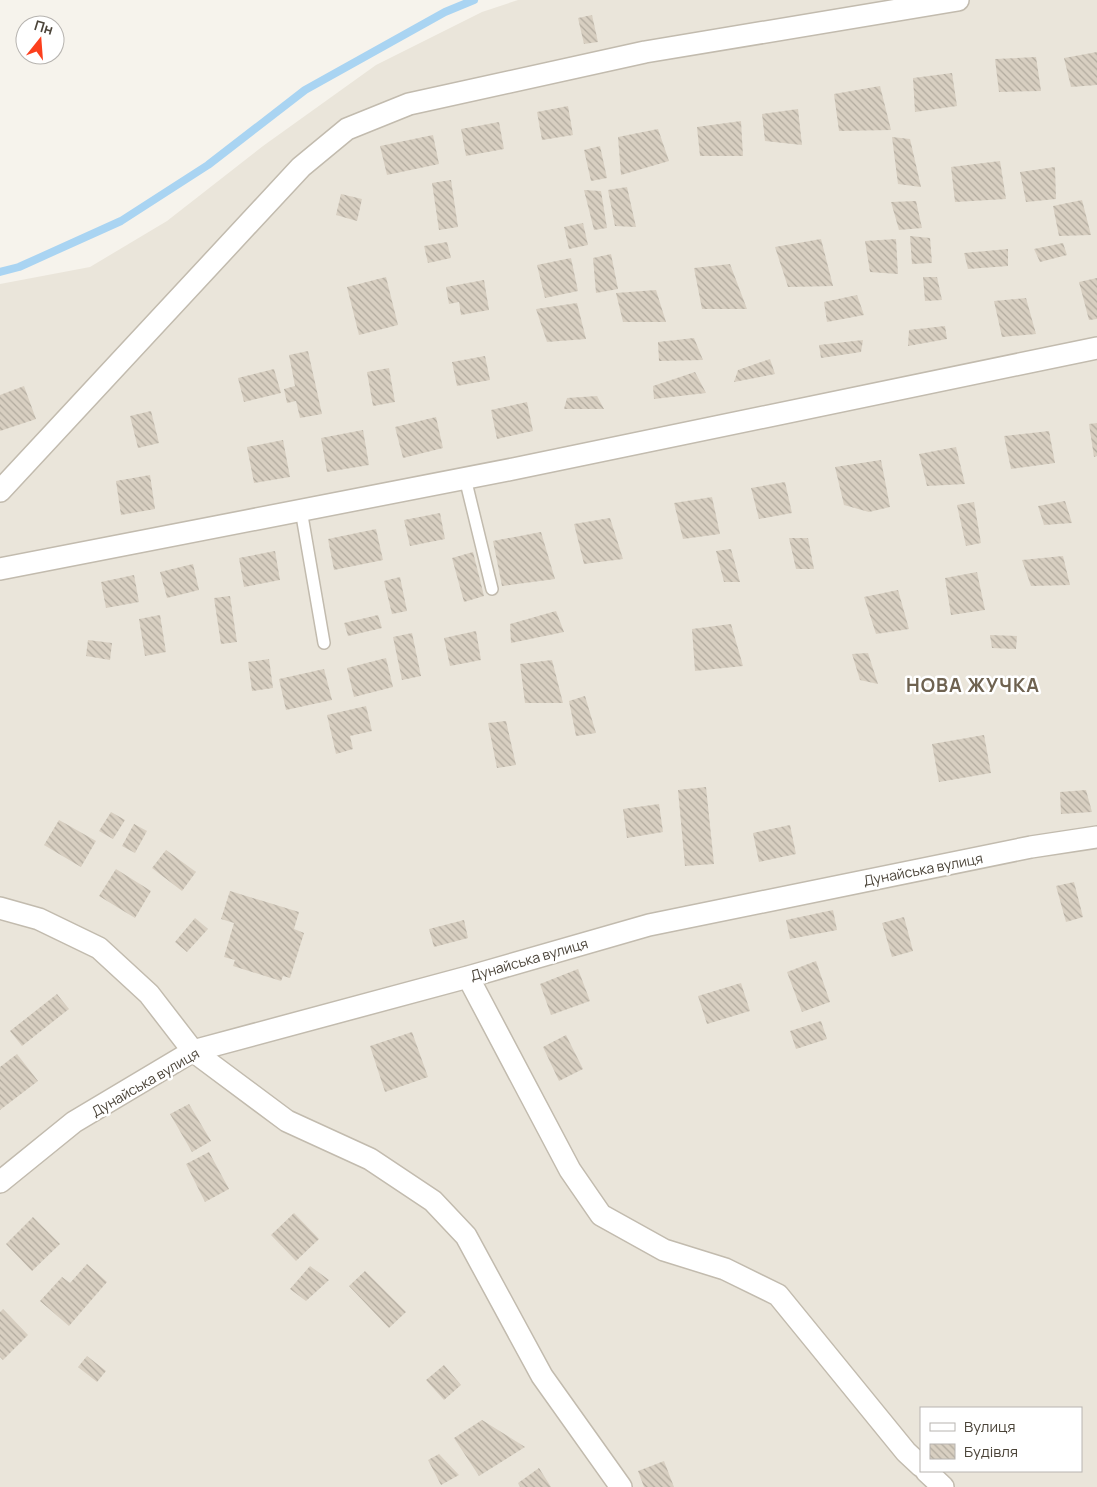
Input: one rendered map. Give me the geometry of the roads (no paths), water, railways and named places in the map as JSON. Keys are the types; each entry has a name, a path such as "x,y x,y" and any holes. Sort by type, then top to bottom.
{"street":[{"path":"0,492 301,167 347,129 409,104 645,52 958,0"},
{"path":"0,569 465,478 1097,348"},
{"name":"Дунайська вулиця","path":"0,1182 74,1122 193,1051 468,977 649,925 1031,847 1097,837"},
{"path":"0,908 39,920 99,948 149,994 193,1051 287,1121 370,1159 432,1201 466,1236 542,1376 621,1487"},
{"path":"468,977 570,1170 601,1215 664,1250 725,1269 778,1295 906,1452 920,1465"},
{"path":"927,1472 943,1487"}],"lane":[{"path":"465,478 492,589"},
{"path":"302,510 324,643"}],"waterway":[{"path":"0,272 19,267 121,221 208,165 305,90 445,12 474,0"}],"district":[{"name":"НОВА ЖУЧКА","path":"973,685"}]}
